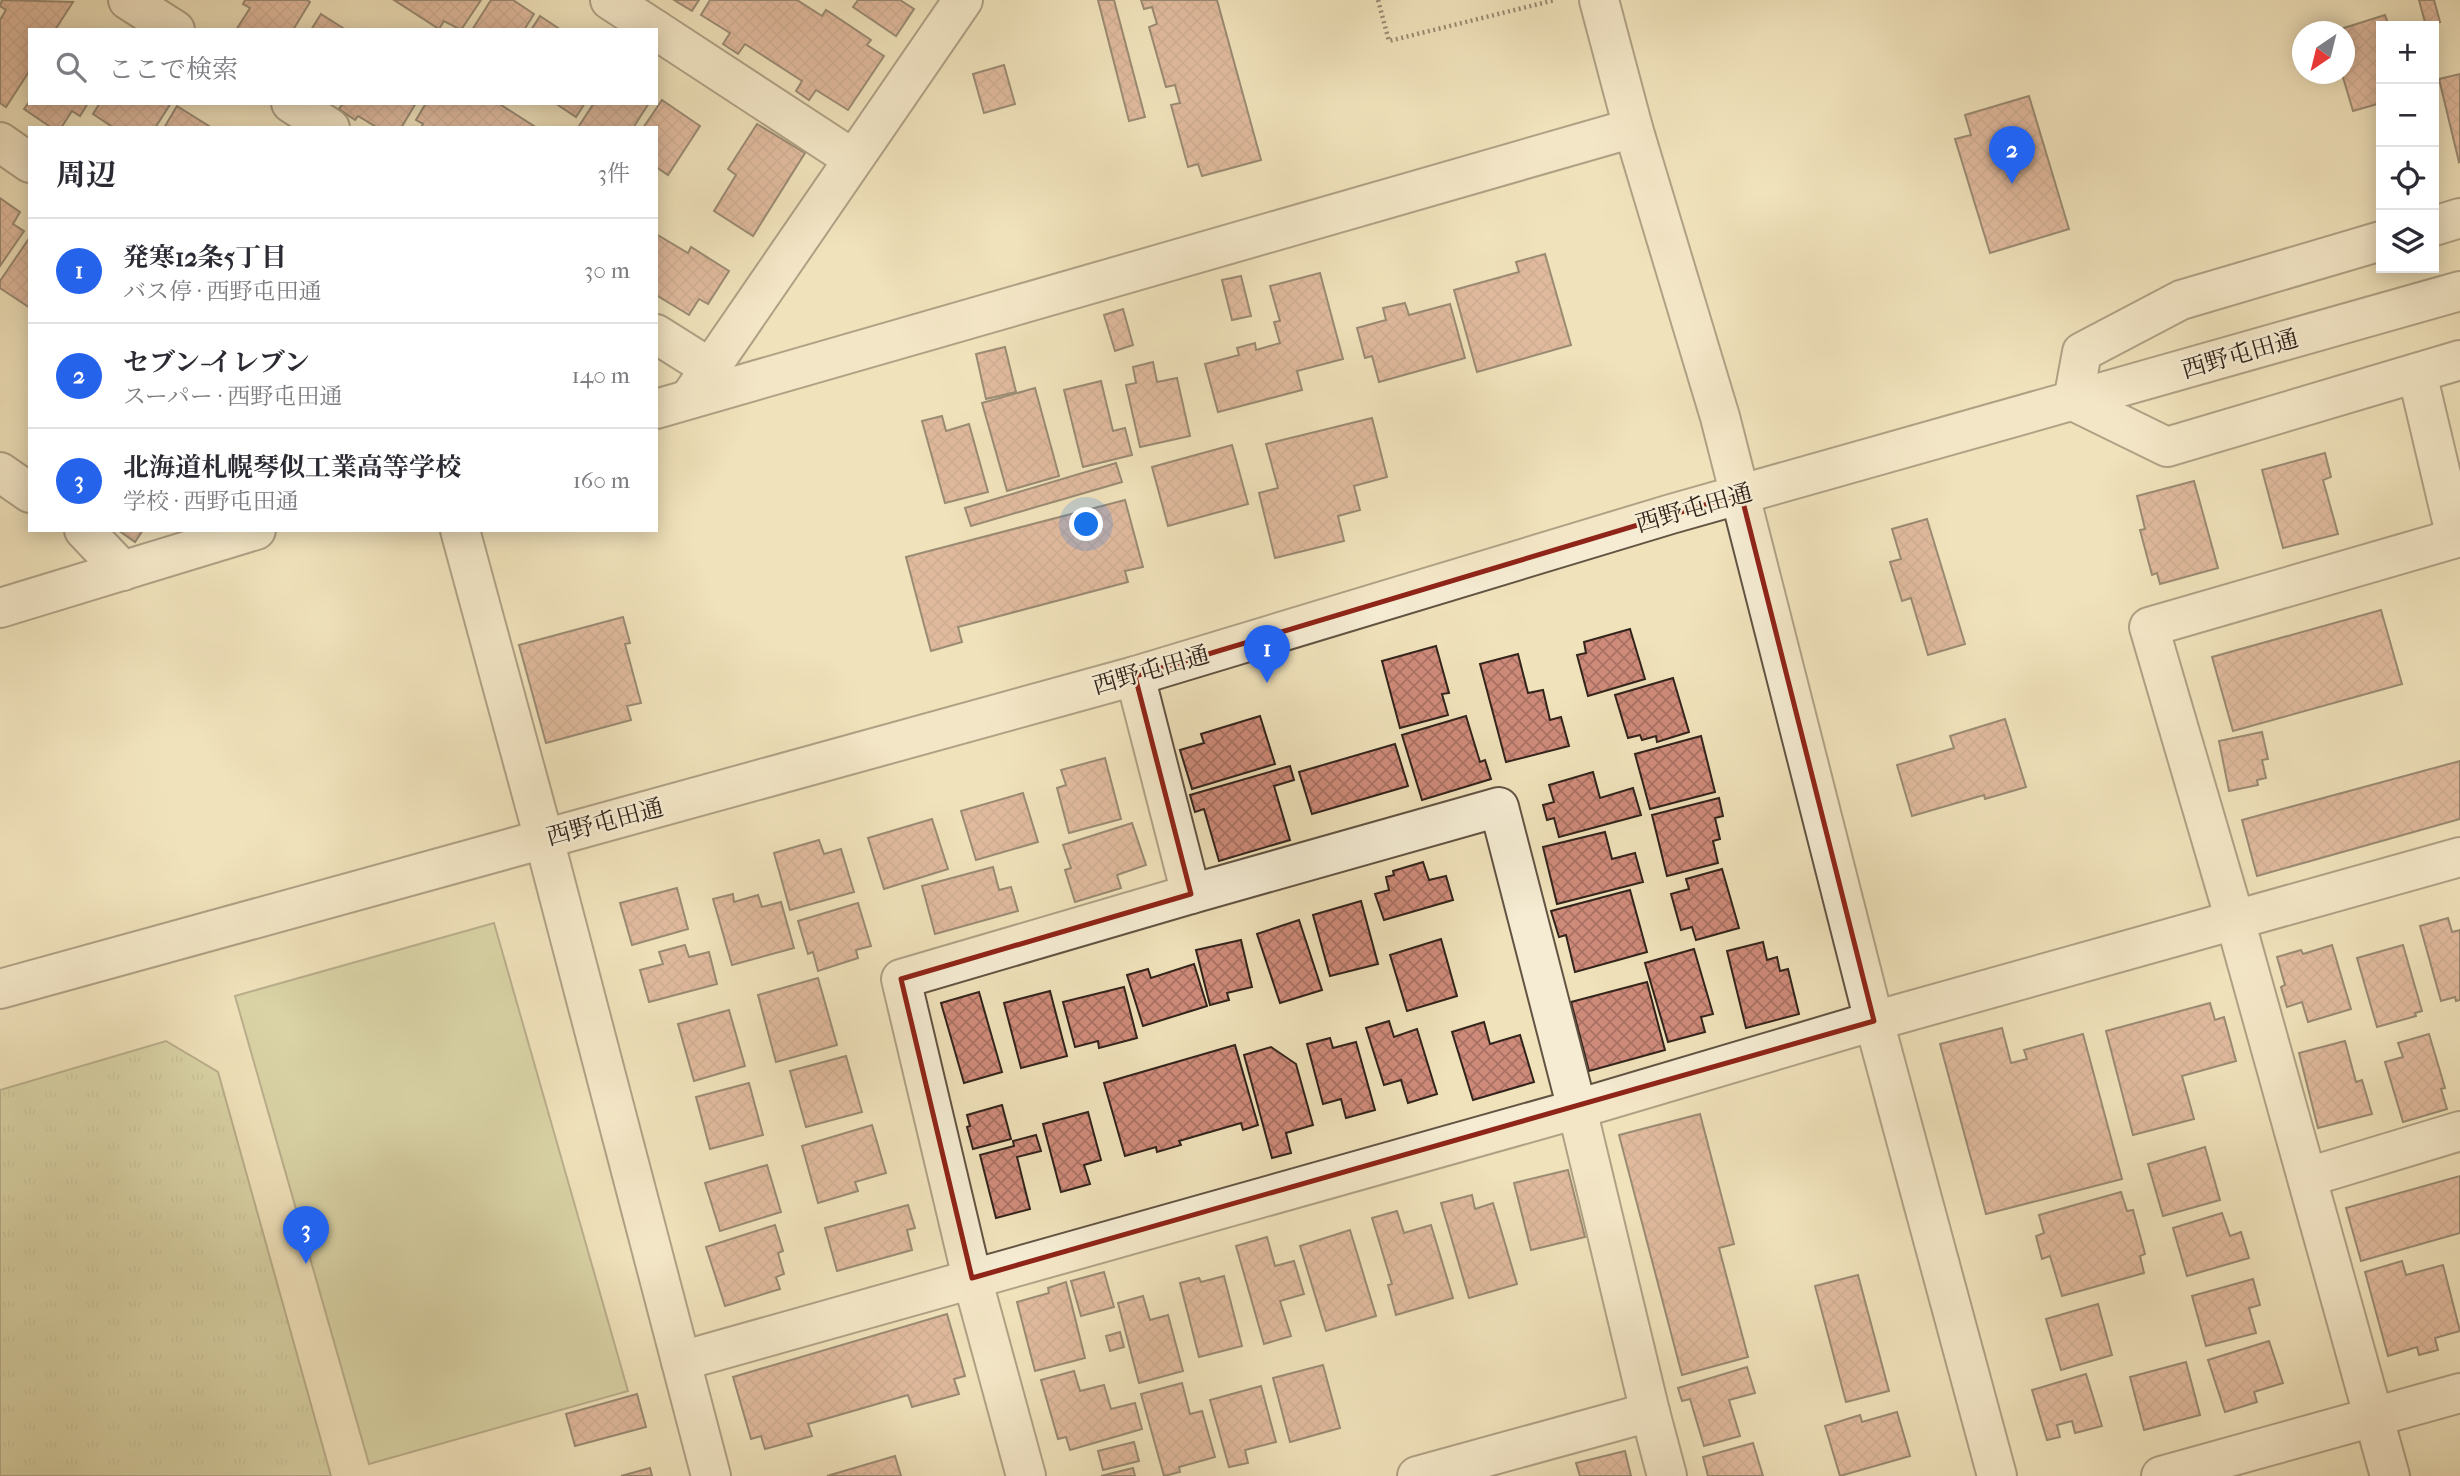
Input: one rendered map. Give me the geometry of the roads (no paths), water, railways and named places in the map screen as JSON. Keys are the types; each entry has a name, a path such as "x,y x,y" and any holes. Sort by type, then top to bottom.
{"street":[{"path":"128,0 172,28"},
{"path":"610,0 653,28"},
{"path":"673,404 710,368 962,0"},
{"path":"1599,0 1633,128 1717,404 1874,1021 1997,1476"},
{"path":"658,31 853,159"},
{"path":"294,105 327,126"},
{"path":"673,404 1633,128"},
{"path":"0,142 28,162"},
{"path":"2439,224 2460,218"},
{"path":"2376,242 2181,300 2156,313 2082,352 2073,401 2167,447 2460,360"},
{"name":"西野屯田通","path":"0,989 1135,676 1741,494 2460,291"},
{"path":"658,335 710,368"},
{"path":"2390,1476 2308,1177 2149,627 2458,538 2417,373"},
{"path":"0,472 28,492"},
{"path":"86,532 122,571"},
{"path":"0,608 249,532"},
{"path":"461,532 711,1476"},
{"path":"1135,676 1191,894"},
{"path":"1026,1476 972,1278 901,979 1499,807 1667,1476"},
{"path":"681,1361 2460,857"},
{"path":"2308,1177 2460,1131"},
{"path":"2161,1476 2460,1393"},
{"path":"1417,1476 1650,1412"}],"place":[{"name":"セブン-イレブン","path":"2012,184"},
{"name":"発寒12条5丁目","path":"1267,683"},
{"name":"北海道札幌琴似工業高等学校","path":"306,1264"}]}
